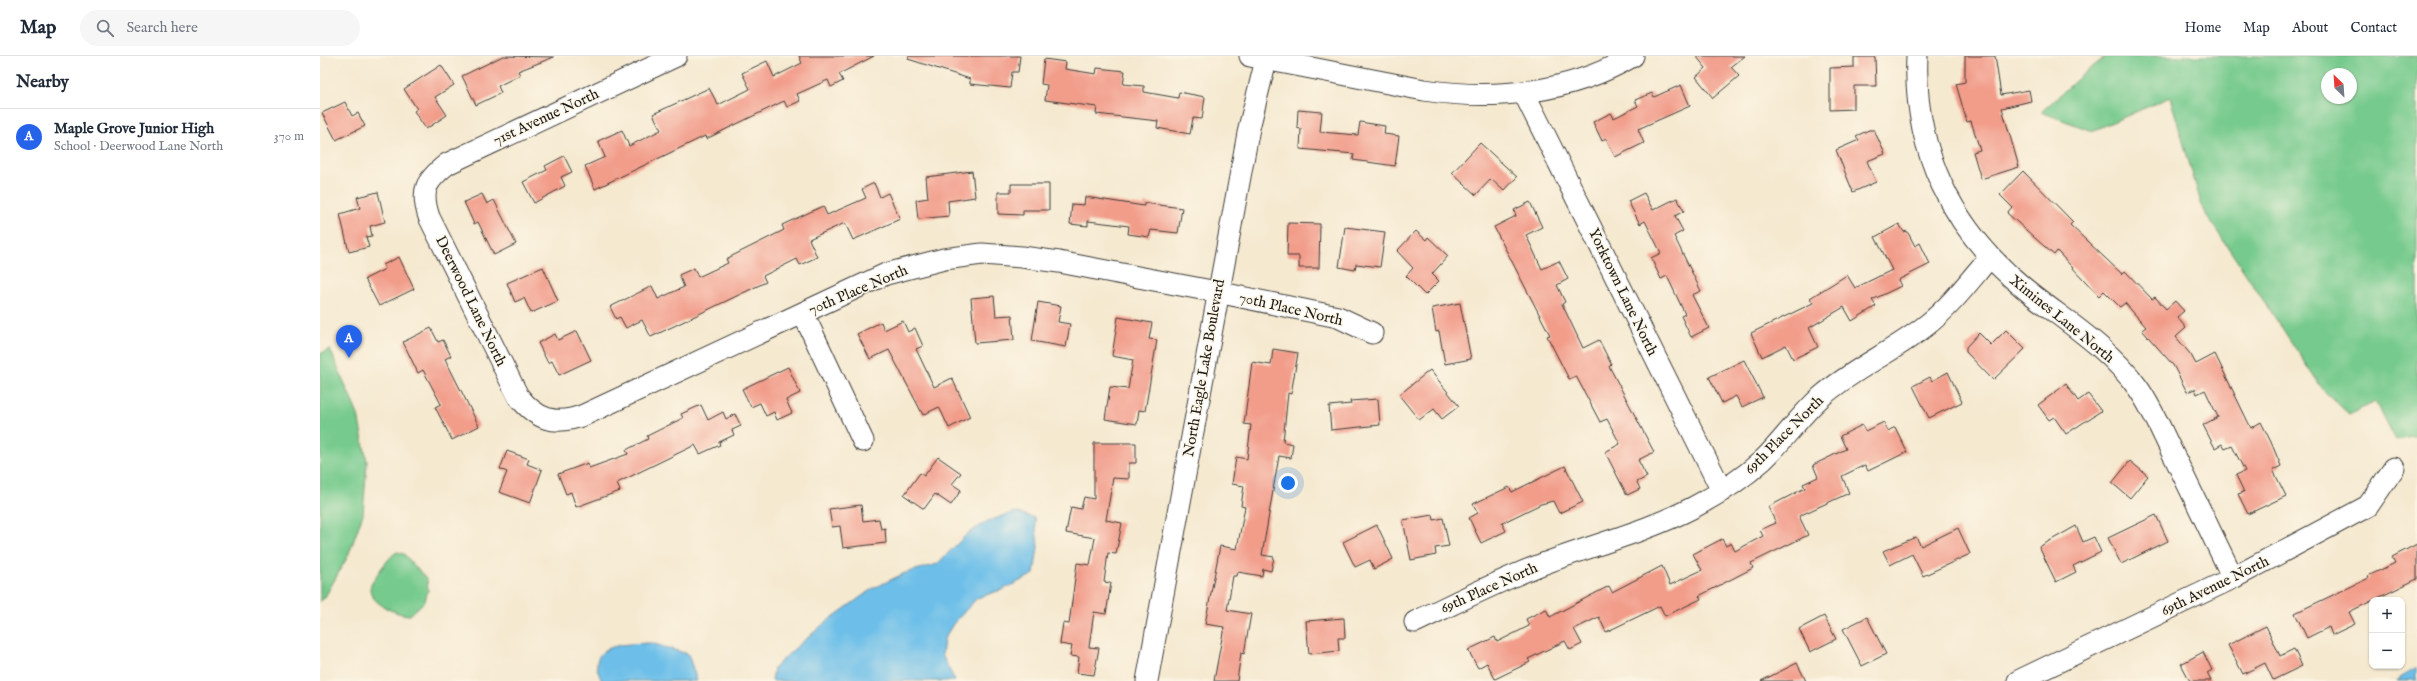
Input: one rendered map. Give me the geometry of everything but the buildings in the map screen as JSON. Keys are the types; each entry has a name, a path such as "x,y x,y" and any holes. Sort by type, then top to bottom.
{"street":[{"name":"71st Avenue North","path":"425,189 433,175 447,164 676,56"},
{"path":"1261,57 1448,93 1494,95 1524,93 1568,84 1616,66 1633,56"},
{"name":"Ximines Lane North","path":"1917,56 1919,109 1933,165 1954,206 1990,258 2024,288 2089,338 2116,361 2138,388 2155,418 2233,578"},
{"name":"North Eagle Lake Boulevard","path":"1146,681 1168,570 1217,292 1249,128 1261,57"},
{"name":"Yorktown Lane North","path":"1524,93 1722,490"},
{"name":"Deerwood Lane North","path":"425,189 424,203 429,217 518,396 528,408"},
{"name":"70th Place North","path":"528,408 542,417 556,421 570,420 868,282 904,268 944,259 982,254 1052,261 1217,292 1338,317 1372,333"},
{"name":"69th Place North","path":"1416,622 1485,588 1536,567 1662,521 1694,507 1722,490 1743,476 1763,459 1822,396 1864,365 1929,324 1990,258"},
{"path":"803,313 863,441"},
{"name":"69th Avenue North","path":"2018,681 2233,578 2368,506 2394,468"}],"green space":[{"path":"2107,56 2417,56 2417,436 2396,440 2376,402 2349,414 2324,391 2203,210 2170,97 2092,131 2041,112 2083,74"},
{"path":"330,349 358,415 367,462 363,514 349,554 325,597 320,602 320,354"},
{"path":"397,552 404,554 427,580 428,590 425,601 410,615 398,613 386,608 371,594 370,589 373,581 390,558"}],"water":[{"path":"1015,512 1035,518 1038,547 1034,574 1004,589 977,598 953,624 944,639 942,655 955,681 772,681 774,668 793,650 826,622 872,589 905,573 937,564 967,534 988,521"},
{"path":"651,643 688,654 697,681 602,681 597,668 598,659 602,653 619,645"},
{"path":"2417,668 2417,681 2395,681"}],"place":[{"name":"Maple Grove Junior High","path":"349,358"}]}
